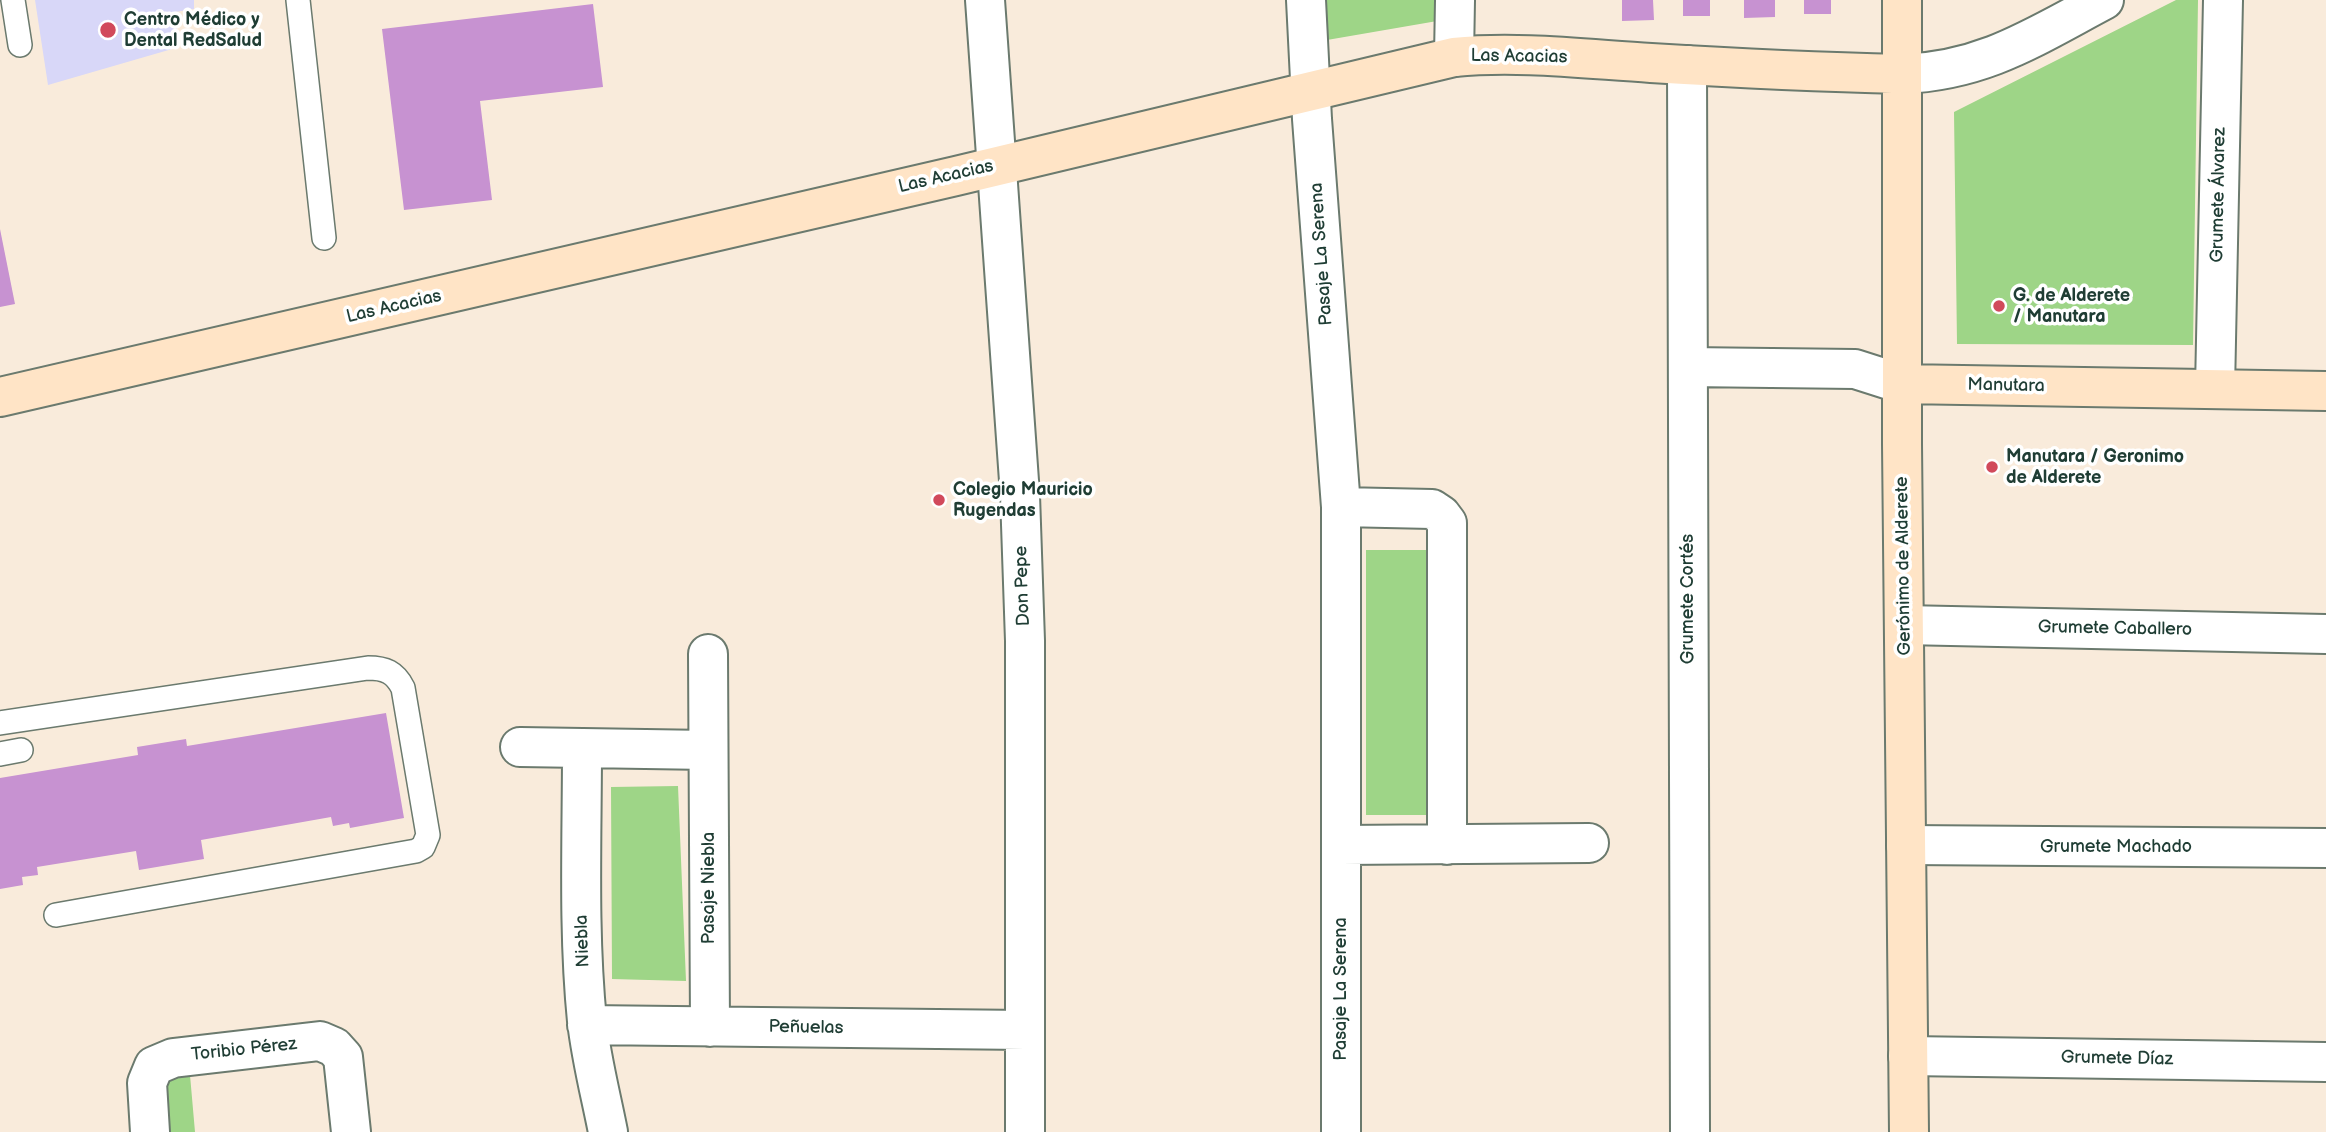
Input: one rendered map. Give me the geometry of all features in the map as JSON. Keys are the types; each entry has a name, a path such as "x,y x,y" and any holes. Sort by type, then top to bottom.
{"main road":[{"name":"Gerónimo de Alderete","path":"1902,0 1902,384 1909,1132"},
{"name":"Las Acacias","path":"0,397 377,311 1454,57 1521,55 1902,74"},
{"name":"Manutara","path":"1902,384 2326,391"}],"street":[{"name":"Don Pepe","path":"985,0 1020,495 1025,641 1025,1132"},
{"name":"Pasaje La Serena","path":"1306,0 1340,507 1340,1132"},
{"path":"1454,57 1455,0"},
{"path":"1902,74 1933,73 1997,55 2104,0"},
{"name":"Grumete Álvarez","path":"2216,389 2223,0"},
{"name":"Grumete Cortés","path":"1687,65 1690,1132"},
{"name":"Manutara","path":"1688,368 1855,369 1902,384"},
{"path":"1340,507 1421,507 1432,509 1447,523 1447,845"},
{"name":"Grumete Caballero","path":"1904,625 2326,634"},
{"name":"Pasaje Niebla","path":"708,654 710,1027"},
{"path":"520,747 708,750"},
{"name":"Niebla","path":"582,748 581,939 587,1025 608,1132"},
{"path":"1342,845 1589,844"},
{"name":"Grumete Machado","path":"1906,845 2326,848"},
{"name":"Peñuelas","path":"587,1025 1025,1030"},
{"name":"Toribio Pérez","path":"150,1132 147,1083 154,1066 173,1058 320,1041 334,1047 343,1057 351,1132"},
{"name":"Grumete Díaz","path":"1908,1056 2326,1062"}],"lane":[{"path":"13,0 20,45"},
{"path":"298,0 324,238"},
{"path":"0,723 368,668 391,672 403,688 428,835 423,847 416,851 56,915"}],"shaded area":[{"name":"Centro Médico y Dental RedSalud","path":"35,0 194,0 194,9 175,12 179,47 48,85"}],"green space":[{"path":"1325,0 1442,0 1443,20 1327,40"},
{"path":"2176,0 2198,0 2193,345 1957,344 1954,112"},
{"path":"1366,550 1430,550 1430,815 1366,815"},
{"path":"678,786 686,981 612,979 611,787"},
{"path":"190,1075 195,1132 170,1132 166,1080"}],"building":[{"path":"1622,0 1653,0 1654,20 1622,21"},
{"path":"1683,0 1710,0 1710,16 1683,16"},
{"path":"1744,0 1775,0 1775,17 1744,18"},
{"path":"1804,0 1831,0 1831,14 1804,14"},
{"path":"593,4 603,87 480,101 492,200 404,210 382,29"},
{"path":"0,229 15,304 0,307"},
{"path":"386,713 404,818 350,828 349,823 333,826 331,817 201,840 204,859 139,870 136,851 37,867 38,875 22,877 23,885 0,889 0,778 138,755 137,747 186,739 187,746"}],"place":[{"name":"Centro Médico y Dental RedSalud","path":"108,30"},
{"name":"G. de Alderete / Manutara","path":"1999,306"},
{"name":"Manutara / Geronimo de Alderete","path":"1992,467"},
{"name":"Colegio Mauricio Rugendas","path":"939,500"}]}
